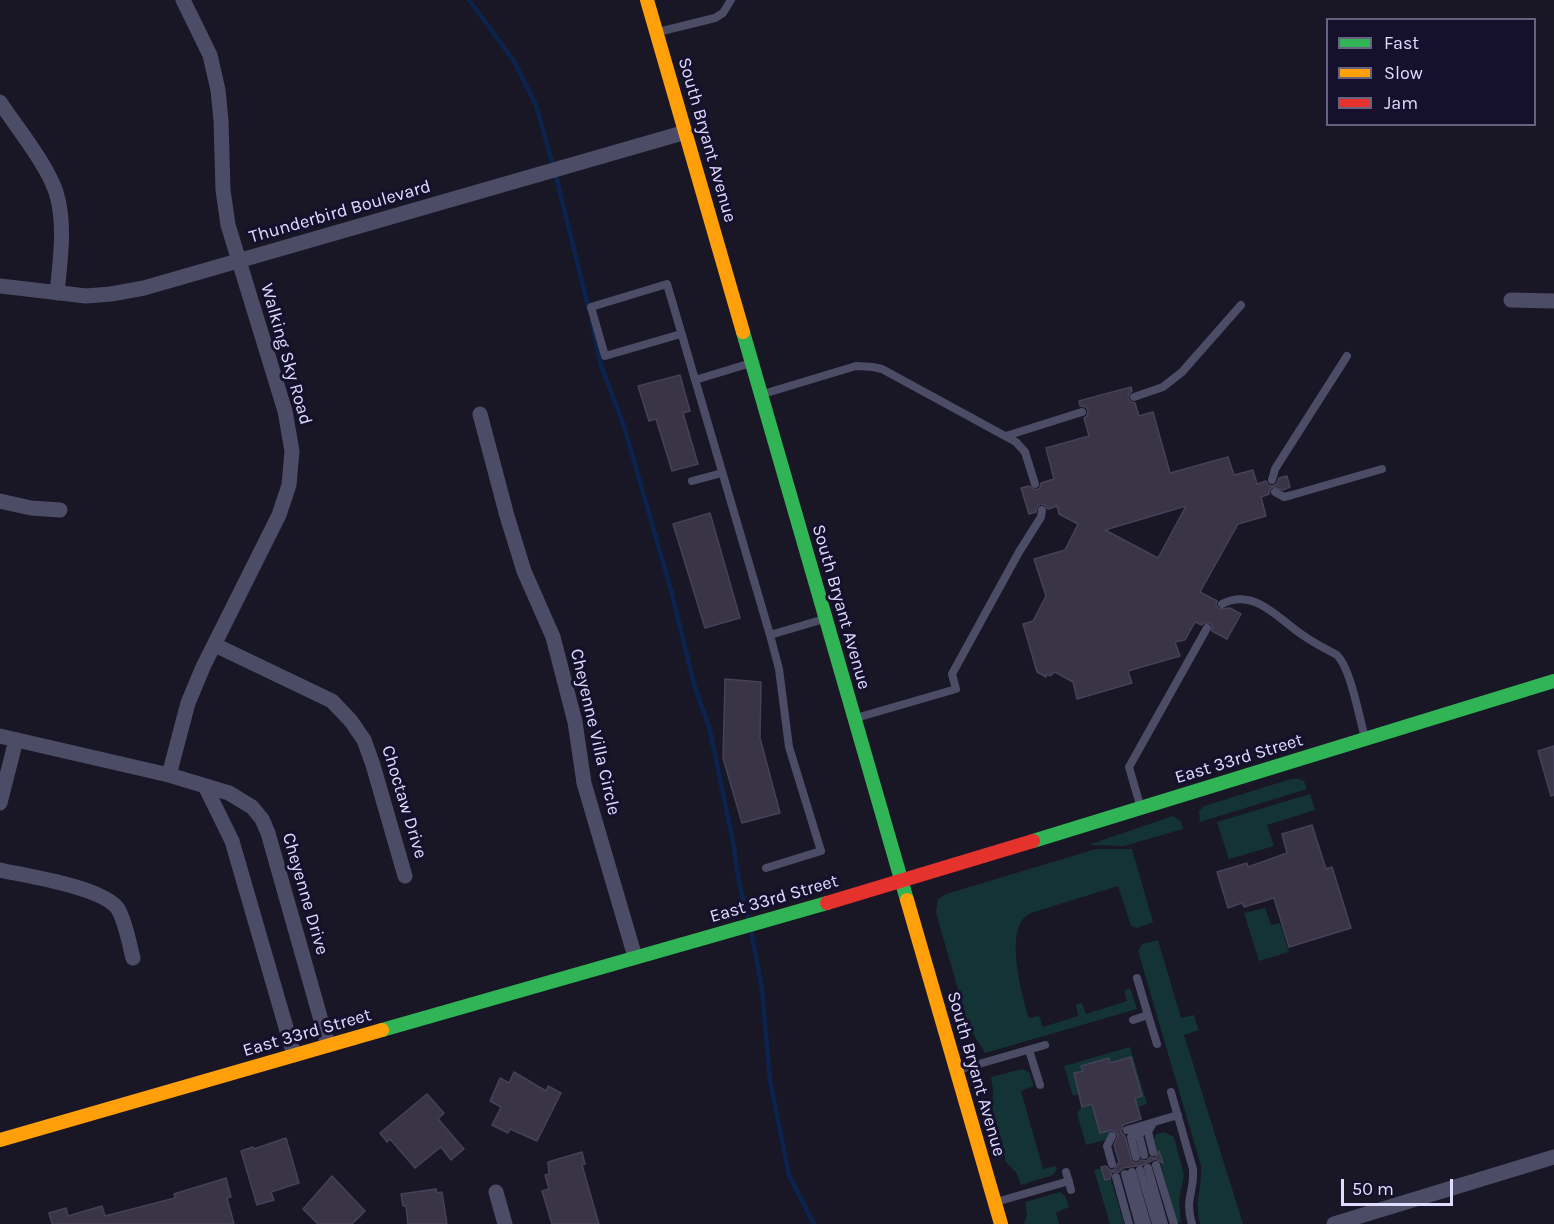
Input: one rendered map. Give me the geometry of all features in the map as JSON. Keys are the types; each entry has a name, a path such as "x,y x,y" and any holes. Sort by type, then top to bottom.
{"street":[{"name":"Walking Sky Road","path":"169,775 188,703 202,667 279,515 289,485 292,451 285,411 228,225 223,190 218,90 210,56 183,0"},
{"name":"South Bryant Avenue","path":"647,0 1001,1224"},
{"path":"0,102 47,173 56,192 61,231 57,293"},
{"name":"Thunderbird Boulevard","path":"0,286 86,296 144,288 686,132"},
{"path":"1512,300 1554,302"},
{"name":"Cheyenne Villa Circle","path":"480,414 524,571 553,637 575,722 584,783 635,957"},
{"path":"0,501 31,508 60,510"},
{"name":"Choctaw Drive","path":"215,645 332,700 351,721 364,740 373,765 405,876"},
{"name":"East 33rd Street","path":"0,1140 902,881 1554,681"},
{"name":"Cheyenne Drive","path":"0,736 169,775 242,799 252,807 262,819 268,834 328,1046"},
{"path":"0,803 16,740"},
{"path":"205,786 232,841 294,1055"},
{"path":"0,870 80,888 108,900 117,909 133,958"},
{"path":"1334,1224 1554,1157"},
{"path":"496,1192 506,1224"}],"lane":[{"path":"656,33 715,18 723,13 731,0"},
{"path":"681,334 605,356 591,307 667,284 770,635 779,669 789,747 821,851 766,868"},
{"path":"1134,397 1163,387 1182,372 1241,305"},
{"path":"1272,480 1275,469 1347,356"},
{"path":"695,380 752,363"},
{"path":"762,395 856,366 882,369 1016,442 1025,452 1035,484"},
{"path":"1006,436 1082,412"},
{"path":"1275,492 1284,497 1382,469"},
{"path":"692,481 722,473"},
{"path":"855,718 956,689 952,674 1019,552 1041,517 1042,510"},
{"path":"1222,604 1230,599 1241,598 1260,603 1304,637 1341,658 1366,739"},
{"path":"770,635 826,618"},
{"path":"1141,808 1129,767 1207,628"},
{"path":"1137,978 1157,1044"},
{"path":"1133,1020 1148,1015"},
{"path":"957,1070 1045,1045"},
{"path":"1029,1050 1040,1085"},
{"path":"1171,1092 1193,1169 1188,1208 1192,1224"},
{"path":"1128,1132 1178,1115"},
{"path":"1154,1122 1148,1131 1144,1155 1131,1135 1154,1122"},
{"path":"1112,1136 1107,1146 1112,1164"},
{"path":"1164,1224 1152,1166 1174,1224"},
{"path":"1132,1172 1138,1224"},
{"path":"1132,1172 1147,1224"},
{"path":"1132,1172 1156,1224"},
{"path":"995,1202 1067,1177 1071,1190"},
{"path":"1116,1177 1129,1224"}],"green space":[{"path":"1291,779 1304,781 1307,789 1200,822 1199,811 1204,806"},
{"path":"1310,794 1315,810 1267,825 1274,846 1229,859 1217,822"},
{"path":"1173,816 1181,821 1183,829 1124,846 1088,845"},
{"path":"1096,849 1132,849 1153,922 1137,928 1131,926 1118,886 1031,913 1022,920 1017,932 1017,962 1022,994 1029,1018 1039,1016 1043,1027 1078,1016 1076,1004 1082,1003 1086,1014 1127,1001 1124,991 1129,988 1137,1009 985,1053 969,1027 936,913 938,899 946,894"},
{"path":"1265,908 1271,925 1280,923 1289,952 1259,961 1244,913"},
{"path":"1158,940 1181,1018 1194,1015 1199,1030 1184,1035 1243,1224 1200,1224 1198,1201 1201,1166 1138,951 1142,944"},
{"path":"1130,1047 1147,1104 1138,1107 1135,1098 1108,1058 1082,1066 1083,1071 1074,1073 1079,1094 1073,1096 1064,1066"},
{"path":"1022,1069 1029,1072 1034,1086 1021,1091 1043,1169 1056,1166 1057,1169 1053,1175 1021,1185 1017,1174 1006,1162 992,1106 991,1077"},
{"path":"1092,1104 1111,1131 1105,1140 1086,1145 1077,1114 1082,1106"},
{"path":"1164,1132 1174,1137 1184,1175 1179,1200 1181,1223 1177,1222 1154,1140 1156,1134"},
{"path":"1102,1168 1105,1180 1111,1179 1124,1224 1110,1224 1094,1170"},
{"path":"1060,1192 1065,1196 1069,1207 1056,1213 1059,1224 1024,1224 1027,1215 1025,1202"}],"building":[{"path":"680,375 690,411 683,413 698,464 672,471 656,419 649,421 638,386"},
{"path":"1131,387 1132,391 1128,398 1135,403 1139,416 1153,412 1170,473 1228,457 1234,475 1253,470 1257,484 1266,481 1268,485 1273,486 1277,484 1279,478 1287,476 1290,487 1283,490 1272,487 1269,494 1261,497 1266,516 1238,524 1200,592 1217,601 1216,605 1219,609 1230,608 1241,614 1227,639 1212,631 1212,625 1209,623 1202,625 1195,622 1185,640 1175,642 1180,656 1128,671 1132,683 1077,699 1073,682 1055,672 1050,676 1047,674 1046,677 1037,672 1023,624 1033,621 1046,596 1034,559 1065,550 1078,524 1059,514 1057,506 1048,509 1045,505 1040,504 1036,512 1029,514 1021,488 1029,486 1036,490 1040,488 1041,483 1054,479 1046,448 1089,436 1084,418 1088,411 1086,407 1080,406 1079,401","holes":["1186,506 1158,558 1105,530"]},
{"path":"710,513 740,618 705,628 673,524"},
{"path":"725,679 761,682 760,738 780,813 742,823 723,758"},
{"path":"1554,746 1554,795 1551,796 1538,751"},
{"path":"1312,825 1326,869 1332,867 1351,928 1289,947 1274,898 1244,907 1242,903 1228,908 1217,872 1247,863 1248,867 1287,853 1282,834"},
{"path":"1131,1057 1142,1096 1135,1098 1141,1119 1123,1125 1121,1132 1125,1136 1132,1162 1146,1161 1150,1157 1155,1158 1159,1151 1163,1163 1155,1159 1143,1165 1123,1168 1119,1172 1112,1172 1110,1179 1105,1180 1101,1167 1106,1166 1114,1170 1119,1162 1114,1145 1118,1135 1112,1130 1100,1133 1092,1104 1082,1107 1074,1073 1083,1071 1081,1066 1109,1058 1110,1063"},
{"path":"514,1072 546,1091 548,1086 561,1093 537,1141 510,1129 508,1133 492,1125 501,1107 490,1101 500,1078 509,1083"},
{"path":"427,1094 444,1113 438,1119 464,1149 451,1160 441,1147 415,1168 390,1139 387,1142 380,1133"},
{"path":"286,1138 299,1183 271,1192 274,1200 257,1205 241,1151"},
{"path":"582,1152 585,1164 582,1165 599,1224 552,1224 542,1191 549,1189 545,1175 549,1174 548,1162"},
{"path":"332,1176 365,1211 352,1224 318,1224 303,1209"},
{"path":"226,1178 231,1197 227,1198 234,1224 52,1224 49,1213 66,1208 68,1216 102,1206 105,1216 175,1198 174,1194"},
{"path":"436,1189 437,1193 442,1192 447,1224 408,1224 406,1206 403,1206 401,1194"}],"waterway":[{"path":"469,0 514,61 536,105 589,310"},
{"path":"592,322 601,365 624,426 671,590 694,684 710,730 748,919"},
{"path":"751,930 762,989 770,1080 789,1175 814,1224"}],"traffic: fast":[{"path":"743,332 907,900"},
{"path":"1033,841 1554,681"},
{"path":"382,1030 827,903"}],"traffic: slow":[{"path":"647,0 743,332"},
{"path":"907,900 1001,1224"},
{"path":"0,1140 382,1030"}],"traffic: jam":[{"path":"827,903 1033,841"}]}
